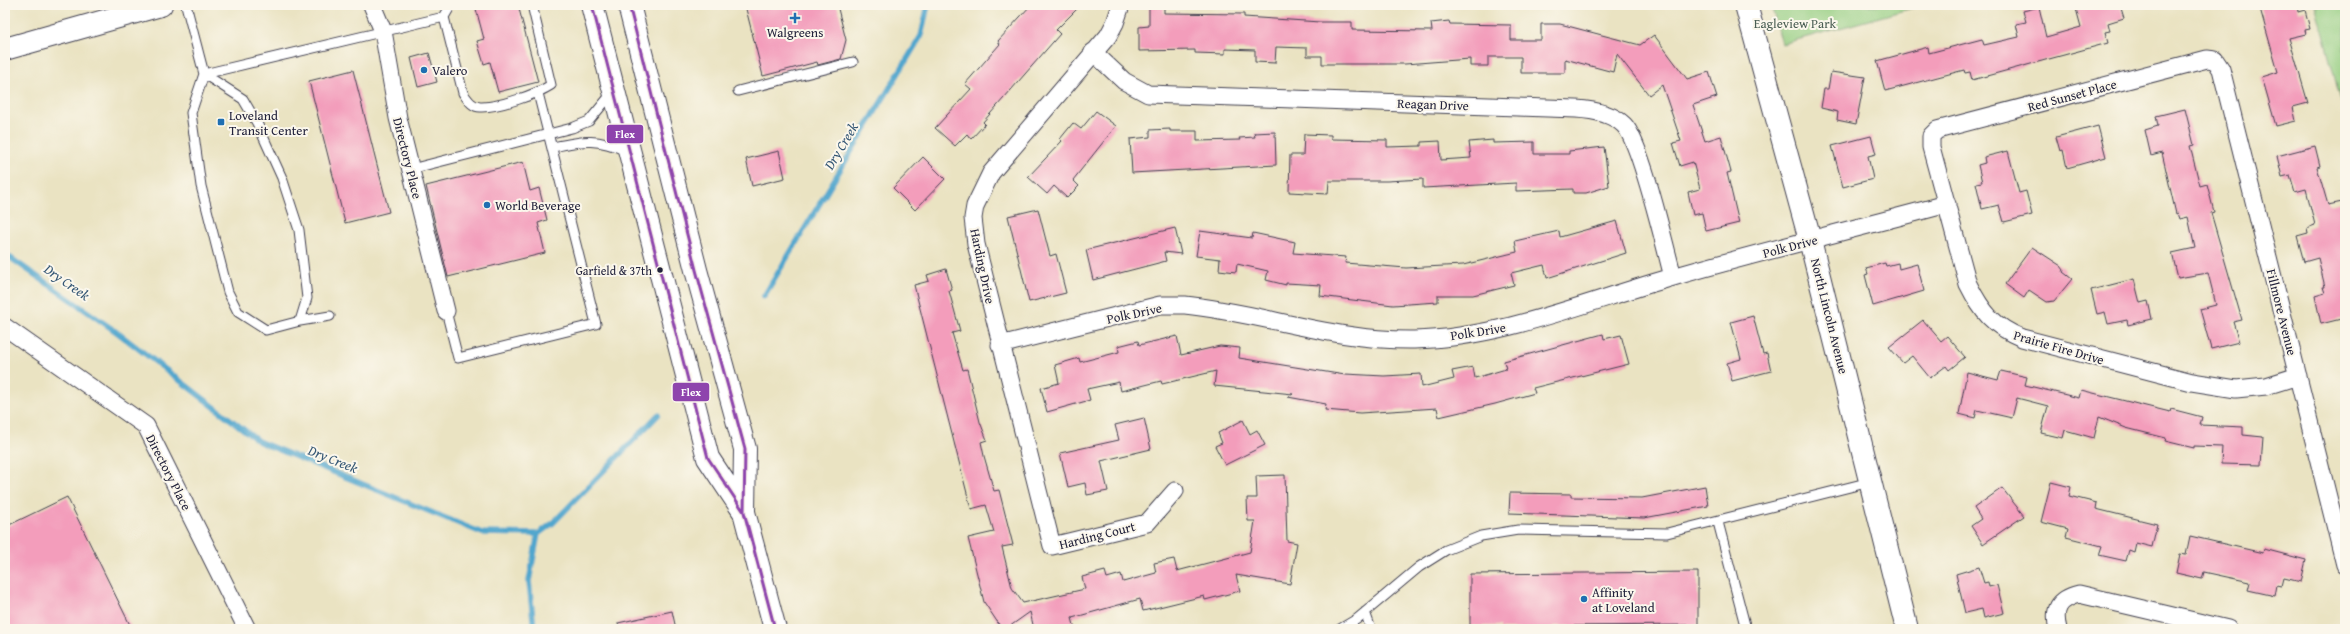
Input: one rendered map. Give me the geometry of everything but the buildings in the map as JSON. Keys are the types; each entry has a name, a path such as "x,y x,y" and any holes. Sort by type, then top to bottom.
{"main road":[{"path":"5,49 161,5"},
{"path":"592,5 708,458 744,512"},
{"path":"630,5 696,270 744,449 744,512 775,629"},
{"name":"North Lincoln Avenue","path":"1746,5 1810,240 1872,481 1907,629"}],"street":[{"name":"Directory Place","path":"372,5 382,31 398,118 446,310"},
{"name":"Harding Drive","path":"1052,546 1000,345 976,244 973,218 975,206 991,173 1108,36 1115,24 1121,5"},
{"name":"Reagan Drive","path":"1093,52 1124,81 1148,94 1576,109 1590,110 1611,116 1625,126 1637,150 1673,277"},
{"name":"Red Sunset Place","path":"1931,136 1937,130 2207,59 2215,60"},
{"name":"Fillmore Avenue","path":"2215,60 2221,70 2345,565"},
{"name":"Prairie Fire Drive","path":"1931,136 1931,146 1968,284 1977,302 1989,318 2004,331 2022,338 2192,382 2236,389 2266,386 2298,376"},
{"name":"Polk Drive","path":"1000,345 1160,305 1185,304 1345,336 1384,340 1430,338 1516,325 1673,277 1947,204"},
{"name":"Directory Place","path":"5,327 146,426 247,629"},
{"name":"Harding Court","path":"1052,546 1147,523 1175,491"},
{"path":"2058,629 2055,618 2058,604 2063,599 2078,594 2228,629"}],"lane":[{"path":"186,5 204,74 191,113 201,186 228,292 238,312 266,330 300,321 330,316"},
{"path":"451,5 444,17 463,93 470,103 481,108 538,93 551,85 532,5"},
{"path":"204,74 444,17"},
{"path":"738,91 853,62"},
{"path":"204,74 243,99 257,123 282,178 299,230 307,298 300,321"},
{"path":"410,169 549,134 589,121 614,90"},
{"path":"446,310 458,358 596,324 553,147 538,93"},
{"path":"553,147 577,142 598,140 629,151"},
{"path":"1340,629 1365,612 1419,567 1446,550 1482,536 1518,530 1667,533 1718,522 1872,481"},
{"path":"1718,522 1746,629"},
{"path":"1365,612 1371,629"}],"green space":[{"name":"Eagleview Park","path":"1771,5 1923,5 1782,44"},
{"path":"2315,5 2345,5 2345,116"}],"waterway":[{"name":"Dry Creek","path":"764,296 921,36 928,5"},
{"name":"Dry Creek","path":"5,254 118,333 260,442 482,533 538,534 553,523 658,415"},
{"path":"534,629 529,581 538,534"}],"transit line":[{"name":"Flex","path":"592,5 708,458 744,512"},
{"name":"Flex","path":"629,5 696,270 745,449 744,512 775,629"}],"place":[{"name":"Walgreens","path":"795,18"},
{"name":"Valero","path":"424,70"},
{"name":"Loveland Transit Center","path":"221,122"},
{"name":"World Beverage","path":"487,205"},
{"name":"Garfield & 37th","path":"660,270"},
{"name":"Affinity at Loveland","path":"1584,599"}]}
